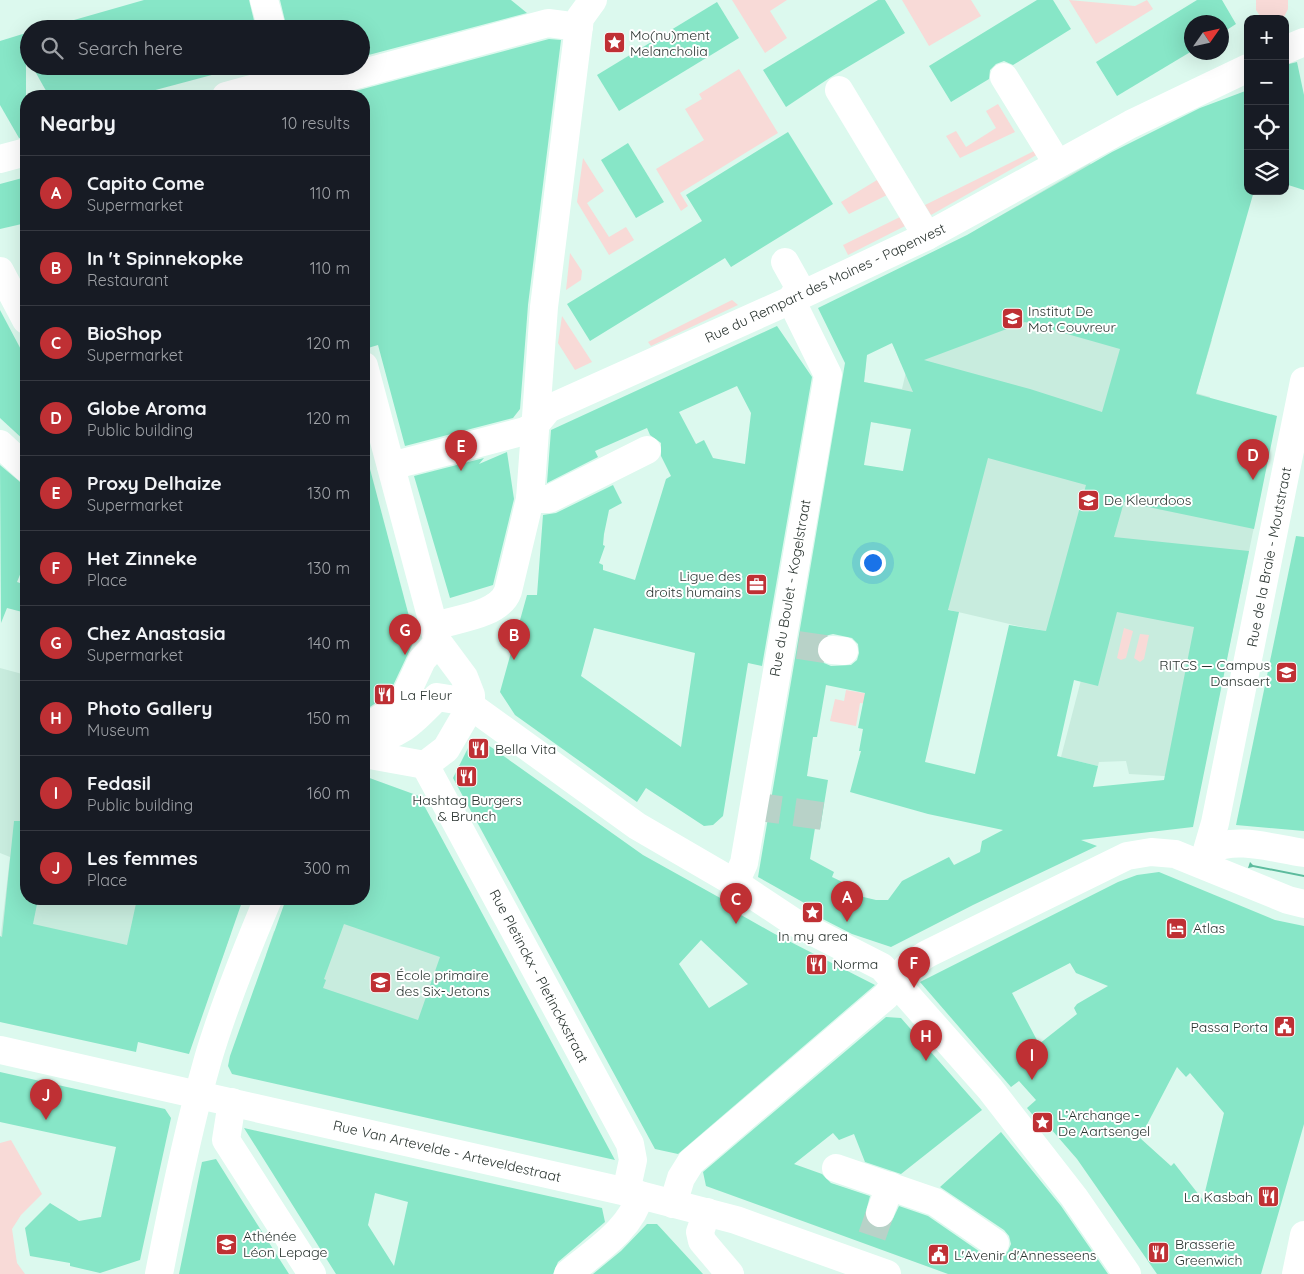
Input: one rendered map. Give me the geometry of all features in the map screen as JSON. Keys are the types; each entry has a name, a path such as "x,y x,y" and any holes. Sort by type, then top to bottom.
{"street":[{"path":"264,0 270,20"},
{"path":"370,725 400,705 422,660 436,639 493,609 503,602 508,591 530,499 544,307 579,28 583,11 593,0"},
{"path":"370,71 548,23 579,28"},
{"path":"1289,48 1304,42"},
{"name":"Rue du Rempart des Moines - Papenvest","path":"391,466 525,431 534,426 548,409 791,300 926,236 1131,124 1244,70"},
{"path":"248,90 287,83 308,88 356,75"},
{"path":"1004,77 1057,163"},
{"path":"838,90 926,236"},
{"path":"0,159 20,154"},
{"path":"785,262 799,288 791,300"},
{"path":"0,271 20,309"},
{"name":"Rue du Boulet - Kogelstraat","path":"735,883 744,863 789,644 828,375 791,300"},
{"path":"370,388 436,639 457,701 637,826 735,883 792,921 882,967 990,1089 1074,1197 1127,1274"},
{"name":"Rue de la Braie - Moutstraat","path":"1206,858 1303,392"},
{"path":"0,444 20,462"},
{"path":"530,499 549,500 647,450"},
{"path":"370,755 425,760 446,749 457,701 469,685 436,639"},
{"path":"370,740 383,739 457,701"},
{"name":"Rue Pletinckx - Pletinckxstraat","path":"411,724 425,760 630,1144 633,1160 633,1215 617,1232 568,1274"},
{"path":"1206,858 1219,844 1236,843 1304,853"},
{"path":"673,1204 681,1178 691,1162 886,996 907,967 916,960 1127,856 1151,852 1206,858 1288,900 1304,904"},
{"path":"159,1274 186,1148 213,1044 266,905"},
{"name":"Rue Van Artevelde - Arteveldestraat","path":"0,1050 633,1193 736,1220 887,1274"},
{"path":"232,1102 226,1140 312,1274"},
{"path":"186,1148 226,1140"},
{"path":"836,1168 935,1202 995,1244"},
{"path":"880,1212 890,1186"},
{"path":"707,1212 700,1232 702,1242 730,1274"},
{"path":"1296,1274 1304,1235"}],"shaded area":[{"path":"732,0 787,0 770,11 787,38 765,53"},
{"path":"902,0 971,0 981,16 929,46"},
{"path":"1069,0 1135,6 1147,0 1153,9 1096,44"},
{"path":"1256,0 1288,0 1288,9 1285,15 1259,15 1256,10"},
{"path":"739,69 778,133 680,193 688,206 681,211 656,169 704,140 685,109 702,99 699,94"},
{"path":"998,104 1015,132 960,158 946,136 956,131 966,147 996,128 986,111"},
{"path":"1038,149 1040,153 931,215 925,205"},
{"path":"583,158 604,191 587,203 609,237 626,227 634,240 609,255 577,202"},
{"path":"1090,163 1124,235 1024,285 1212,340 1196,393 1210,397 1198,440 1261,493 1201,784 1164,776 1129,774 1126,761 1099,762 1098,766 1061,757 1093,634 1051,632 1018,626 894,597 930,433 871,422 845,363 866,363 864,382 902,389 906,372 911,366 901,364 891,340 976,230"},
{"path":"877,180 887,195 849,214 841,202"},
{"path":"900,217 905,226 848,255 843,245"},
{"path":"570,253 582,271 581,280 566,290"},
{"path":"732,300 738,305 651,346 648,342"},
{"path":"562,316 592,362 575,370 558,343"},
{"path":"1124,628 1133,631 1126,658 1121,660 1117,658"},
{"path":"1140,634 1149,635 1144,659 1140,662 1134,658"},
{"path":"0,668 20,673 20,905 171,905 169,910 231,933 222,959 147,975 0,942 10,857 0,853"},
{"path":"846,690 869,694 867,704 860,703 856,726 830,721 835,699 844,701"},
{"path":"1250,862 1253,865 1304,875 1304,877 1253,867 1248,868"},
{"name":"École primaire des Six-Jetons","path":"370,897 433,919 458,1034 299,1016 292,964 266,955 274,931 310,941 322,905 370,905"},
{"path":"11,1140 42,1194 21,1215 12,1229 17,1263 25,1274 0,1274 0,1143"}],"building":[{"path":"144,0 249,0 254,20 74,20"},
{"path":"280,0 511,0 527,13 370,55 370,20 285,20"},
{"path":"878,0 885,0 905,33 831,77 786,107 763,70"},
{"path":"1037,0 1053,0 1071,29 1013,65 1004,61 996,64 990,70 989,79 951,102 929,66"},
{"path":"1197,0 1222,0 1236,24 1229,28 1229,15 1184,15 1184,56 1117,96 1096,62"},
{"path":"717,2 739,38 619,111 597,75"},
{"path":"20,35 20,75 26,75 26,90 20,90 20,138 0,105 0,41"},
{"path":"549,39 561,40 528,305 520,409 513,418 405,446 378,345 370,347 370,90 359,90"},
{"path":"1297,62 1304,95 1304,190 1289,185 1289,64"},
{"path":"37,75 212,75 156,90 46,90"},
{"path":"1244,92 1244,195 1253,195 1196,394 1277,416 1254,529 1124,502 1114,537 1249,551 1193,827 1081,840 1097,846 973,905 891,947 852,934 813,914 815,909 758,877 845,363 818,308 967,235 1112,152 1200,108","holes":["1025,322 1120,349 1102,412 1030,389 924,360","892,343 913,392 864,382 867,355","871,422 911,429 903,471 864,465","988,458 1086,485 1046,631 1009,625 975,774 925,762 959,612 948,610","1117,612 1194,627 1164,780 1093,787 1098,766 1057,756 1074,680 1098,686","833,634 852,638 858,644 859,653 857,660 851,665 831,666 824,663 818,657 816,649 819,642 825,636","826,685 865,693 858,728 863,729 859,751 861,751 850,792 928,814 1003,830 982,841 980,852 954,865 949,857 902,881 888,900 876,900 855,895 857,889 832,877 834,872 810,859 815,828 820,829 828,780 807,776 813,737 817,737"]},
{"path":"788,132 833,204 731,267 725,258 590,341 567,304 702,221 686,195"},
{"path":"628,143 664,202 636,218 601,160"},
{"path":"20,179 20,224 0,229 0,184"},
{"path":"0,310 20,348 20,436 0,418"},
{"path":"777,326 812,377 762,666 748,663 723,816 713,825 704,826 646,788 637,802 515,715 500,692 527,595 537,595 543,515 556,513 613,485 622,503 609,510 604,534 603,545 605,546 599,563 603,565 603,570 635,580 666,479 671,476 661,456 661,443 650,435 647,428 595,451 598,457 547,483 551,430","holes":["737,386 751,413 745,464 713,458 704,440 696,444 679,412","594,628 695,653 681,747 581,676"]},
{"path":"507,452 514,499 493,585 450,598 414,476 484,458 479,464"},
{"path":"0,465 20,482 20,575 17,582 20,583 20,611 7,608 1,623"},
{"path":"370,469 415,639 389,694 370,707"},
{"path":"1296,536 1304,537 1304,831 1236,825"},
{"path":"481,740 643,855 722,899 720,903 773,933 875,985 678,1154 655,1149 453,778 471,742","holes":["701,940 748,984 709,1008 679,964"]},
{"path":"370,778 419,796 615,1160 232,1074 228,1066 284,905 370,905","holes":["344,924 440,957 418,1020 323,988 326,980 324,979"]},
{"path":"14,821 20,821 20,905 37,905 33,924 127,945 136,905 241,905 189,1054 138,1042 136,1052 0,1022 0,936 2,937"},
{"path":"1159,872 1275,920 1304,926 1304,1124 1261,1274 1157,1274 1077,1159 1044,1121 1041,1125 1027,1108 1036,1100 1019,1081 1011,1087 920,982 1118,882 1137,875","holes":["1070,963 1076,973 1108,986 1077,1004 1074,1008 1077,1014 1039,1044 1012,993","1177,1067 1186,1077 1190,1073 1224,1113 1203,1200 1174,1163 1171,1166 1140,1138"]},
{"path":"886,1017 901,1018 982,1110 901,1174 865,1162 854,1134 839,1140 833,1133 794,1164 822,1174 831,1183 870,1196 865,1215 868,1223 874,1227 883,1228 890,1225 899,1206 928,1216 986,1256 994,1259 1002,1257 1008,1251 1011,1244 1009,1236 1004,1230 940,1187 1001,1132 1061,1206 1108,1274 948,1274 706,1186 703,1172"},
{"path":"0,1072 165,1109 171,1118 140,1260 100,1273 70,1266 70,1263 30,1256 25,1228 50,1203 79,1221 101,1217 116,1147 0,1122"},
{"path":"244,1128 602,1208 605,1222 558,1262 553,1274 336,1274","holes":["375,1193 408,1202 394,1266 368,1225"]},
{"name":"Athénée Léon Lepage","path":"216,1159 289,1274 179,1274 202,1162"},
{"path":"647,1224 657,1224 703,1274 593,1274 621,1251"}],"tunnel":[{"path":"798,645 832,650"},
{"path":"753,806 822,816"},
{"path":"872,1236 880,1213"}],"place":[{"name":"Mo(nu)ment Melancholia","path":"614,43"},
{"name":"Institut De Mot Couvreur","path":"1012,319"},
{"name":"Proxy Delhaize","path":"461,471"},
{"name":"Globe Aroma","path":"1253,480"},
{"name":"De Kleurdoos","path":"1088,500"},
{"name":"Ligue des droits humains","path":"757,584"},
{"name":"Chez Anastasia","path":"405,655"},
{"name":"In 't Spinnekopke","path":"514,660"},
{"name":"RITCS — Campus Dansaert","path":"1286,673"},
{"name":"La Fleur","path":"384,695"},
{"name":"Bella Vita","path":"479,749"},
{"name":"Hashtag Burgers & Brunch","path":"467,777"},
{"name":"In my area","path":"813,913"},
{"name":"Capito Come","path":"847,922"},
{"name":"BioShop","path":"736,924"},
{"name":"Atlas","path":"1177,928"},
{"name":"Norma","path":"817,964"},
{"name":"École primaire des Six-Jetons","path":"380,983"},
{"name":"Het Zinneke","path":"914,988"},
{"name":"Passa Porta","path":"1284,1027"},
{"name":"Photo Gallery","path":"926,1061"},
{"name":"Fedasil","path":"1032,1080"},
{"name":"Les femmes","path":"46,1120"},
{"name":"L’Archange - De Aartsengel","path":"1042,1123"},
{"name":"La Kasbah","path":"1269,1197"},
{"name":"Athénée Léon Lepage","path":"227,1244"},
{"name":"Brasserie Greenwich","path":"1159,1252"},
{"name":"L'Avenir d'Annesseens","path":"938,1255"}]}
